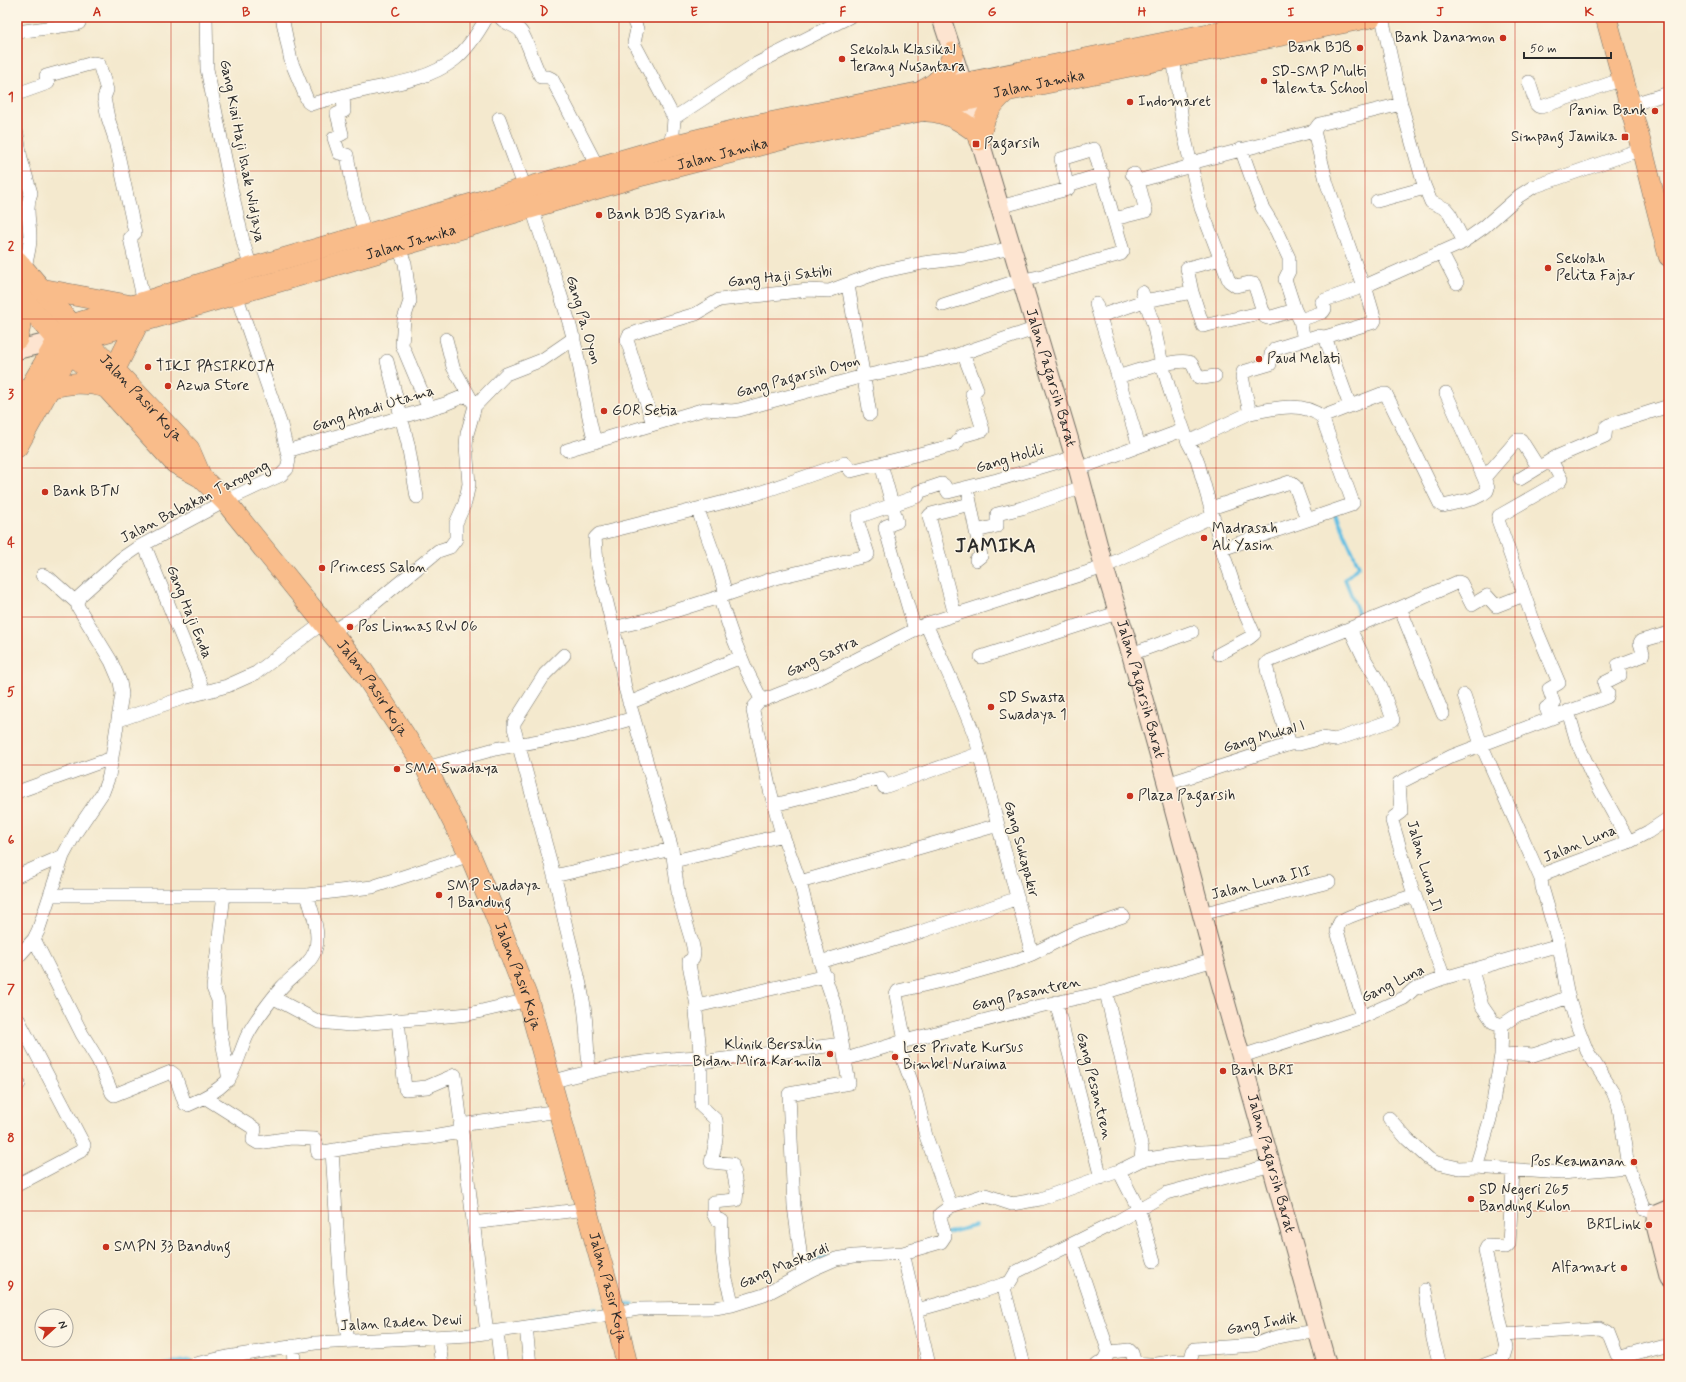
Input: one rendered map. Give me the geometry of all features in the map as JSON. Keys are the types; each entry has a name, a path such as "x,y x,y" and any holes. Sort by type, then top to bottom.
{"main road":[{"name":"Jalan Jamika","path":"137,310 234,294 642,175 918,103 1293,17"},
{"name":"Jalan Jamika","path":"1001,84 1173,57 1371,17"},
{"path":"1595,17 1612,39"},
{"path":"1606,17 1669,256"},
{"path":"954,56 973,72 1001,84 994,102 983,121 978,136 960,120 950,115 934,112 918,103 933,85 942,78 954,56"},
{"name":"Jalan Jamika","path":"71,339 137,310 251,268 597,166 749,127 918,103"},
{"path":"21,265 41,289 71,339"},
{"path":"41,289 137,310 115,369"},
{"path":"17,292 71,339"},
{"path":"17,292 22,308 22,324 17,339"},
{"path":"17,447 48,388 71,339"},
{"path":"17,410 71,339"},
{"name":"Jalan Pasir Koja","path":"71,339 115,369 189,450 201,477"},
{"name":"Jalan Pasir Koja","path":"71,339 106,388 175,463 201,477 224,501 362,670 426,768 470,855 495,914 528,1000 615,1312 627,1365"},
{"path":"48,388 68,383 88,383 106,388"}],"street":[{"path":"17,32 76,24 79,23 81,17"},
{"name":"Gang Kiai Haji Ishak Widjaya","path":"206,17 207,69 231,188 244,245 251,268"},
{"path":"282,17 291,61 309,103 403,82 440,69 453,61 464,51 487,17"},
{"path":"500,17 504,22 514,26 522,33 541,76 550,77 552,79 597,166"},
{"path":"632,17 637,29 634,43 674,118 673,133 668,147"},
{"path":"674,118 756,64 849,17"},
{"name":"Jalan Pagarsih Barat","path":"941,17 1037,328 1083,487 1117,613 1131,654 1201,914 1242,1056 1327,1365"},
{"path":"1382,17 1401,104 1425,188 1431,202 1446,209 1450,214 1464,242"},
{"path":"1173,57 1184,134 1203,214 1229,281 1236,286 1249,283 1254,284 1265,317 1268,318 1323,312 1325,309 1323,301 1364,286 1464,242 1484,227 1519,196 1533,187 1642,149"},
{"path":"17,94 48,83 46,76 93,63 99,64 107,90 104,98 114,136 135,233 130,238 137,310"},
{"path":"1529,82 1536,104 1541,107 1623,79"},
{"path":"1630,104 1669,93"},
{"path":"342,96 344,111 337,114 342,134 334,138 339,153 348,155 355,198 365,235"},
{"path":"1114,219 1146,211 1135,177 1191,164 1240,149 1314,131 1319,124 1401,104"},
{"path":"499,118 525,188"},
{"path":"1250,413 1242,377 1243,372 1270,364 1271,354 1275,349 1374,322 1375,320 1327,184 1314,131"},
{"path":"17,134 21,159 31,193 29,197 28,214 30,246 21,265"},
{"path":"943,304 1022,280 1121,254 1123,248 1106,196 1102,174 1094,149 1062,158 1061,161 1068,189 999,206"},
{"path":"1240,149 1259,201 1276,230 1289,258 1289,271 1285,279 1302,315 1321,337 1350,406"},
{"path":"1068,185 1102,174"},
{"path":"1378,201 1425,188"},
{"name":"Gang Pa. Oyon","path":"532,208 574,338 582,372 587,410 595,442"},
{"path":"398,247 405,263 410,301 404,320 402,345 429,409"},
{"name":"Gang Haji Satibi","path":"653,424 628,344 628,337 648,328 696,314 719,300 808,290 829,291 880,272 917,264 964,258 1012,248"},
{"path":"1441,252 1457,283"},
{"path":"1221,259 1187,268 1202,326 1264,312"},
{"path":"848,285 870,414"},
{"path":"1139,446 1098,310 1143,297 1192,292"},
{"name":"Jalan Babakan Tarogong","path":"77,603 83,592 122,558 144,544 224,501 281,475 287,469 289,460 281,426 238,300 234,294"},
{"path":"1143,297 1153,324 1162,364 1183,430 1198,459 1222,549 1239,600 1254,634 1219,654"},
{"path":"1302,315 1304,340"},
{"name":"Gang Pagarsih Oyon","path":"567,450 705,409 732,411 740,410 864,376 963,353 1037,328"},
{"path":"119,720 204,692 228,686 256,673 328,627 370,607 438,551 450,547 456,539 456,523 466,503 469,484 466,446 467,434 475,406 506,374 542,360 574,338"},
{"path":"17,350 71,339"},
{"path":"446,339 453,366 467,395 475,406"},
{"path":"732,1305 731,1293 726,1276 721,1247 722,1221 716,1219 713,1213 713,1202 736,1200 737,1191 732,1164 711,1162 716,1147 717,1132 716,1120 713,1115 701,1106 700,1059 696,1012 697,1006 689,964 689,961 693,959 694,952 679,899 673,855 625,688 613,628 597,562 595,538 599,534 756,494 845,463 851,471 955,444 962,436 983,430 972,394 978,389 963,353"},
{"path":"387,361 412,464 417,497"},
{"path":"1118,377 1162,364 1185,361 1190,363 1198,377 1203,378 1215,376"},
{"path":"1322,417 1381,394 1386,394 1437,500 1443,506 1473,498 1487,491 1488,488 1446,393"},
{"name":"Gang Abadi Utama","path":"287,451 401,418 467,395"},
{"path":"1520,478 1551,460 1605,436 1606,427 1608,425 1669,406"},
{"path":"1188,442 1250,413 1289,407 1314,410 1322,417 1353,503 1351,505 1222,549"},
{"name":"Gang Holili","path":"892,505 918,496 919,492 942,484 948,492 967,488 1076,463 1139,446 1183,430"},
{"path":"1484,478 1518,440 1521,440 1538,467"},
{"path":"1550,718 1546,708 1554,704 1549,689 1559,683 1524,595 1498,518 1560,481 1561,479 1551,460"},
{"path":"613,628 646,620 775,578 866,556 868,554 858,523 858,517 892,505 881,464"},
{"name":"Gang Sastra","path":"761,699 763,700 820,678 921,627 1104,567 1212,512 1290,482 1295,486 1307,519"},
{"path":"976,531 997,526 996,515 998,514 1022,508 1083,487"},
{"path":"967,488 981,556 976,560"},
{"path":"954,615 930,516 931,514 949,508 970,504"},
{"name":"Gang Sukapakir","path":"892,505 897,522 886,526 885,528 921,627 967,716 976,739 1032,954"},
{"path":"698,510 718,566 722,596 741,658 761,699 754,707 753,712 774,805 800,882 820,962 836,1009 846,1059 849,1083 789,1094 794,1206 804,1274"},
{"name":"Gang Haji Enda","path":"144,544 204,692"},
{"path":"17,958 34,939 51,895 63,856 76,832 103,792 109,776 122,694 120,682 111,661 80,611 77,603 49,578 43,575"},
{"path":"1290,744 1270,684 1266,663 1460,582 1472,605 1487,596 1496,606 1524,595"},
{"path":"1400,608 1443,714"},
{"path":"981,657 1117,613"},
{"name":"Gang Mukal I","path":"1167,784 1290,744 1299,744 1322,738 1335,740 1393,720 1381,686 1363,656 1350,629"},
{"path":"1131,654 1192,632"},
{"path":"1482,744 1608,696 1604,684 1620,675 1618,665 1642,656 1643,652 1640,643 1669,633"},
{"path":"564,655 545,674 514,723 514,728 554,876 562,916 576,966 584,1008 589,1070"},
{"path":"630,703 741,658"},
{"path":"1464,695 1482,744 1541,879"},
{"path":"1568,711 1577,742 1592,775 1629,842"},
{"path":"426,768 518,745 586,732 634,718"},
{"name":"Jalan Luna II","path":"1444,978 1415,895 1392,821 1394,817 1401,812 1399,783 1452,756 1482,744"},
{"path":"774,805 881,778 884,787 972,757 979,753"},
{"path":"17,792 112,758"},
{"name":"Jalan Luna","path":"1663,1212 1644,1209 1628,1167 1620,1107 1613,1092 1587,1051 1582,1039 1568,997 1559,945 1541,879 1548,872 1629,842 1648,832 1669,818"},
{"path":"800,882 998,825"},
{"path":"554,876 783,835"},
{"path":"51,895 307,895 372,887 470,855"},
{"path":"17,876 63,856"},
{"name":"Jalan Luna III","path":"1201,914 1329,882"},
{"path":"224,894 213,988 218,1000 220,1029 228,1080"},
{"path":"34,939 82,1034 98,1060 112,1093 114,1095 171,1072 175,1075 186,1104 188,1105 206,1098 228,1080 248,1034 281,988 308,963 315,950 317,942 315,922 307,895"},
{"path":"1362,1017 1337,931 1338,923 1344,919 1415,895"},
{"path":"820,962 922,931 1018,898"},
{"path":"1123,916 1076,932 1032,954 954,978 896,992 901,1042 926,1136 951,1206 985,1195 1012,1204 1040,1199 1101,1178 1141,1160 1187,1153 1234,1150 1266,1142"},
{"name":"Gang Luna","path":"1242,1056 1362,1017 1404,998 1414,989 1444,978 1559,945"},
{"name":"Gang Pasantren","path":"846,1059 901,1042 1056,1002 1106,992 1214,960"},
{"path":"1472,970 1476,991 1482,1006 1493,1022 1502,1025"},
{"path":"697,1006 826,976"},
{"path":"1106,992 1142,1149 1141,1160"},
{"path":"1502,1025 1517,1015 1568,997"},
{"path":"274,998 319,1022 350,1025 469,1014 528,1000"},
{"name":"Gang Pesantren","path":"1056,1002 1101,1178"},
{"path":"17,1017 84,1145 81,1151 17,1185"},
{"path":"398,1020 405,1089 427,1087 454,1074 473,1223 492,1332 501,1365"},
{"path":"1476,1167 1490,1120 1501,1056 1502,1025"},
{"path":"1501,1056 1522,1054 1533,1055 1582,1039"},
{"path":"551,1082 589,1070 659,1059 700,1059 842,1044"},
{"path":"206,1098 255,1130 256,1132 252,1139 258,1143 291,1138 315,1139 317,1142 318,1153 380,1142 432,1137 461,1128 559,1111"},
{"path":"1389,1118 1411,1143 1429,1159 1437,1163 1459,1168 1476,1167 1561,1173 1628,1167"},
{"path":"332,1151 341,1289 348,1341"},
{"path":"917,1310 978,1293 1012,1281 1016,1272 1139,1210 1167,1193 1272,1165"},
{"path":"1484,1365 1504,1361 1506,1348 1485,1250 1487,1246 1506,1247 1509,1244 1513,1170"},
{"path":"1119,1171 1139,1210 1154,1261"},
{"name":"Gang Maskardi","path":"615,1312 638,1309 714,1308 732,1305 764,1294 836,1260 854,1256 903,1254 941,1242 946,1236 940,1214 951,1206"},
{"path":"473,1223 586,1209"},
{"path":"1663,1212 1656,1227 1669,1278"},
{"path":"1072,1244 1104,1359 1129,1350 1132,1353 1135,1363 1149,1365"},
{"path":"903,1254 929,1365"},
{"path":"1003,1284 1024,1365"},
{"path":"1425,1290 1433,1339 1440,1365"},
{"name":"Jalan Raden Dewi","path":"190,1365 228,1361 293,1346 315,1343 438,1338 568,1321 615,1312"},
{"path":"526,1327 530,1365"},
{"path":"1504,1335 1600,1328 1608,1332 1617,1355 1621,1357 1669,1344"},
{"name":"Gang Indik","path":"1149,1365 1190,1362 1193,1351 1196,1349 1255,1345 1262,1341 1277,1337 1318,1331"},
{"path":"438,1338 442,1365"},
{"path":"293,1346 294,1365"}],"waterway":[{"path":"1335,513 1359,566 1345,579 1361,620"},
{"path":"947,1233 975,1226"},
{"path":"811,1263 826,1257"},
{"path":"620,1304 633,1304"},
{"path":"535,1319 596,1309"},
{"path":"163,1365 190,1360"}],"place":[{"name":"Bank Danamon","path":"1503,38"},
{"name":"Bank BJB","path":"1360,48"},
{"name":"Sekolah Klasikal Terang Nusantara","path":"842,59"},
{"name":"SD-SMP Multi Talenta School","path":"1264,81"},
{"name":"Indomaret","path":"1130,102"},
{"name":"Panin Bank","path":"1655,111"},
{"name":"Simpang Jamika","path":"1625,137"},
{"name":"Pagarsih","path":"976,144"},
{"name":"Bank BJB Syariah","path":"599,215"},
{"name":"Sekolah Pelita Fajar","path":"1548,268"},
{"name":"Paud Melati","path":"1259,359"},
{"name":"TIKI PASIRKOJA","path":"148,367"},
{"name":"Azwa Store","path":"168,386"},
{"name":"GOR Setia","path":"604,411"},
{"name":"Bank BTN","path":"45,492"},
{"name":"Madrasah Ali Yasin","path":"1204,538"},
{"name":"Princess Salon","path":"322,568"},
{"name":"Pos Linmas RW 06","path":"350,627"},
{"name":"SD Swasta Swadaya 1","path":"991,707"},
{"name":"SMA Swadaya","path":"397,769"},
{"name":"Plaza Pagarsih","path":"1130,796"},
{"name":"SMP Swadaya 1 Bandung","path":"439,895"},
{"name":"Klinik Bersalin Bidan Mira Karmila","path":"830,1054"},
{"name":"Les Private Kursus Bimbel Nuraima","path":"895,1057"},
{"name":"Bank BRI","path":"1223,1071"},
{"name":"Pos Keamanan","path":"1634,1162"},
{"name":"SD Negeri 265 Bandung Kulon","path":"1471,1199"},
{"name":"BRILink","path":"1649,1225"},
{"name":"SMPN 33 Bandung","path":"106,1247"},
{"name":"Alfamart","path":"1624,1268"}],"district":[{"name":"JAMIKA","path":"996,546"}]}
